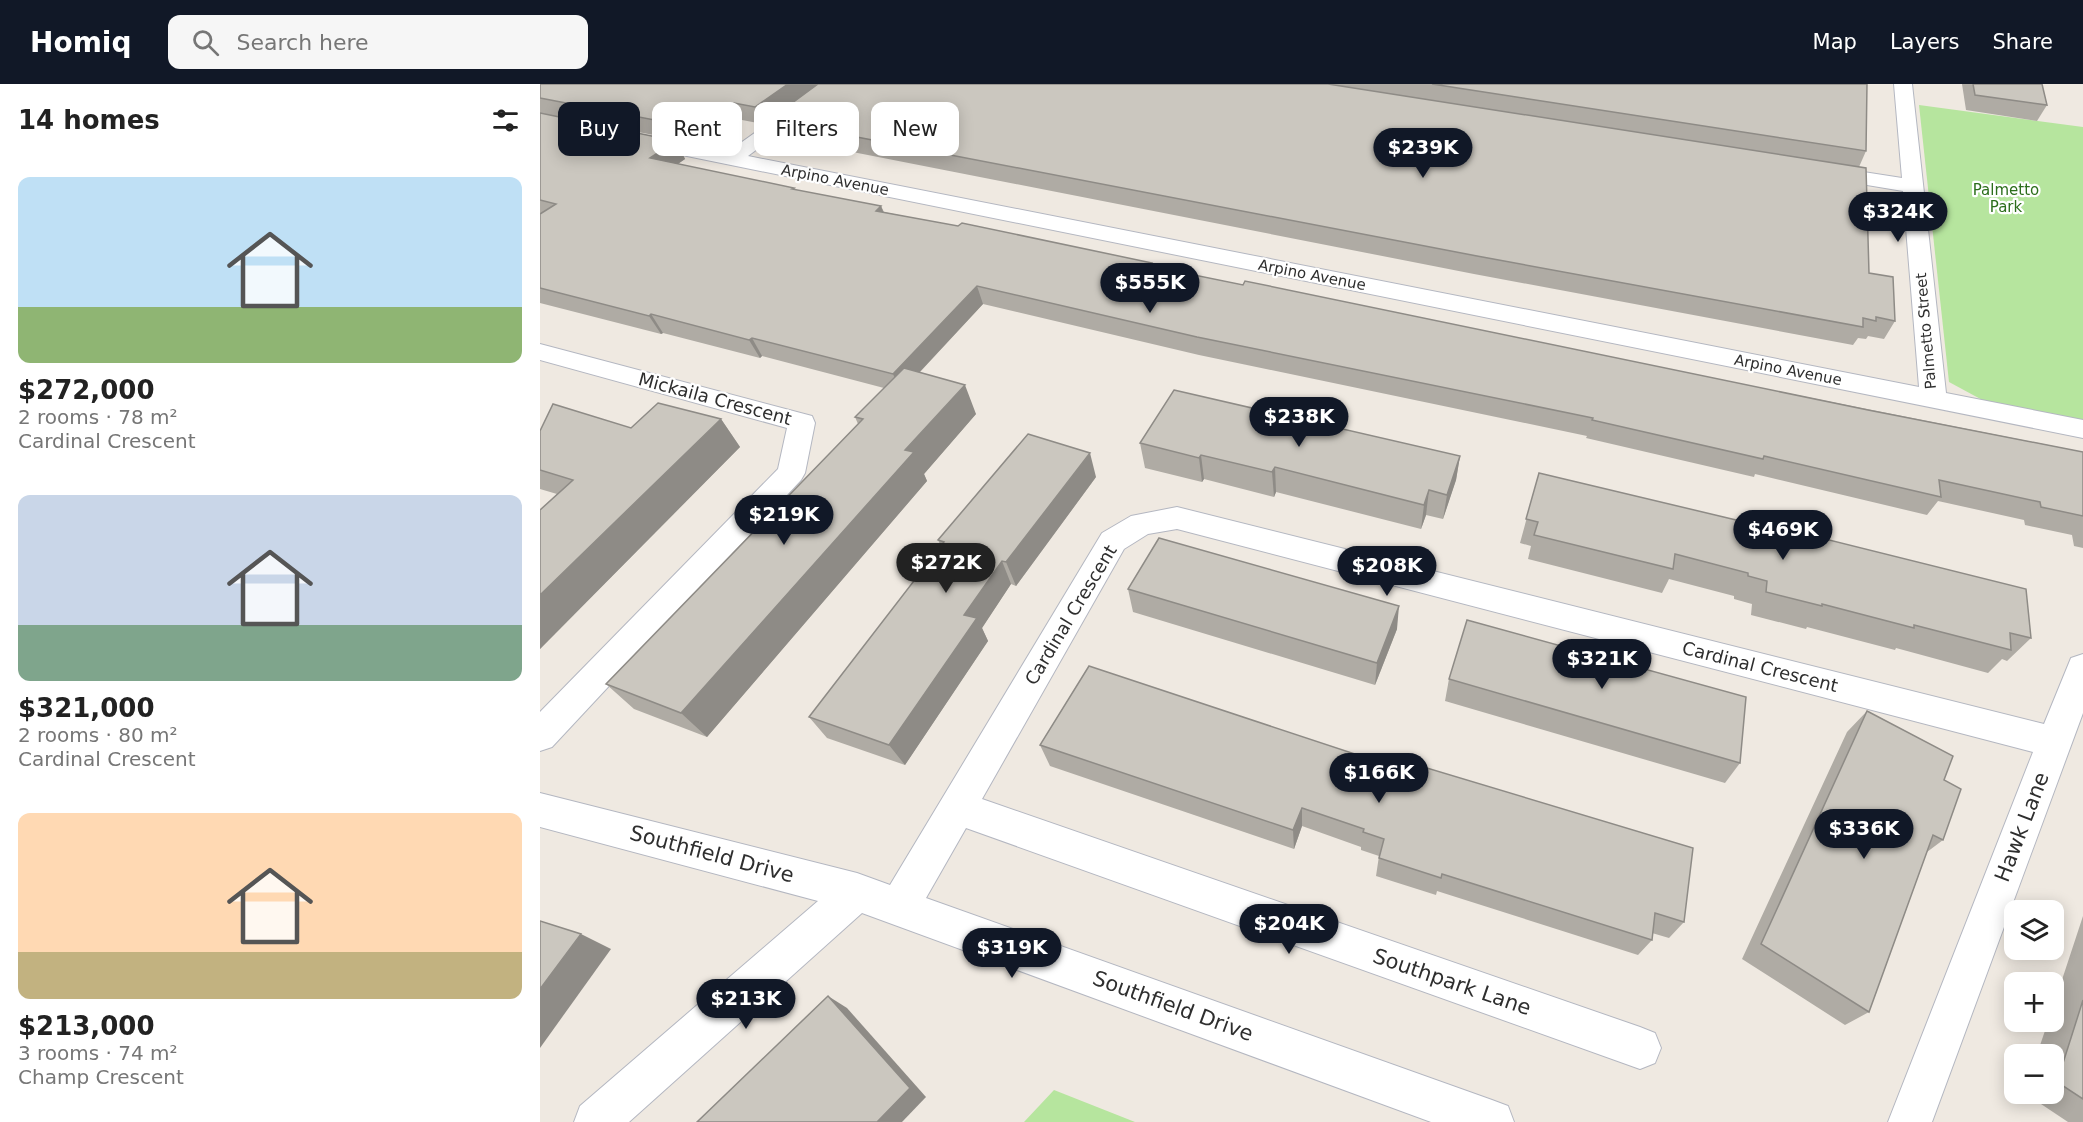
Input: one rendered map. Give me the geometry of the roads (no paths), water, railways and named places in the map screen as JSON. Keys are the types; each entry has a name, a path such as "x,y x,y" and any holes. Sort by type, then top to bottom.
{"street":[{"path":"731,159 835,84"},
{"name":"Palmetto Street","path":"1903,84 1933,398"},
{"name":"Arpino Avenue","path":"640,141 2083,429"},
{"path":"1809,170 1913,186"},
{"name":"Mickaila Crescent","path":"540,352 802,423 791,473 540,736"},
{"name":"Cardinal Crescent","path":"899,907 1113,540 1140,524 1177,518 2054,742"},
{"name":"Hawk Lane","path":"1910,1122 2083,668"},
{"name":"Southpark Lane","path":"958,808 1640,1048"},
{"name":"Southfield Drive","path":"540,810 857,892 1492,1122"},
{"path":"596,1122 857,892"}],"park label":[{"name":"Palmetto Park","path":"2006,198"}]}
